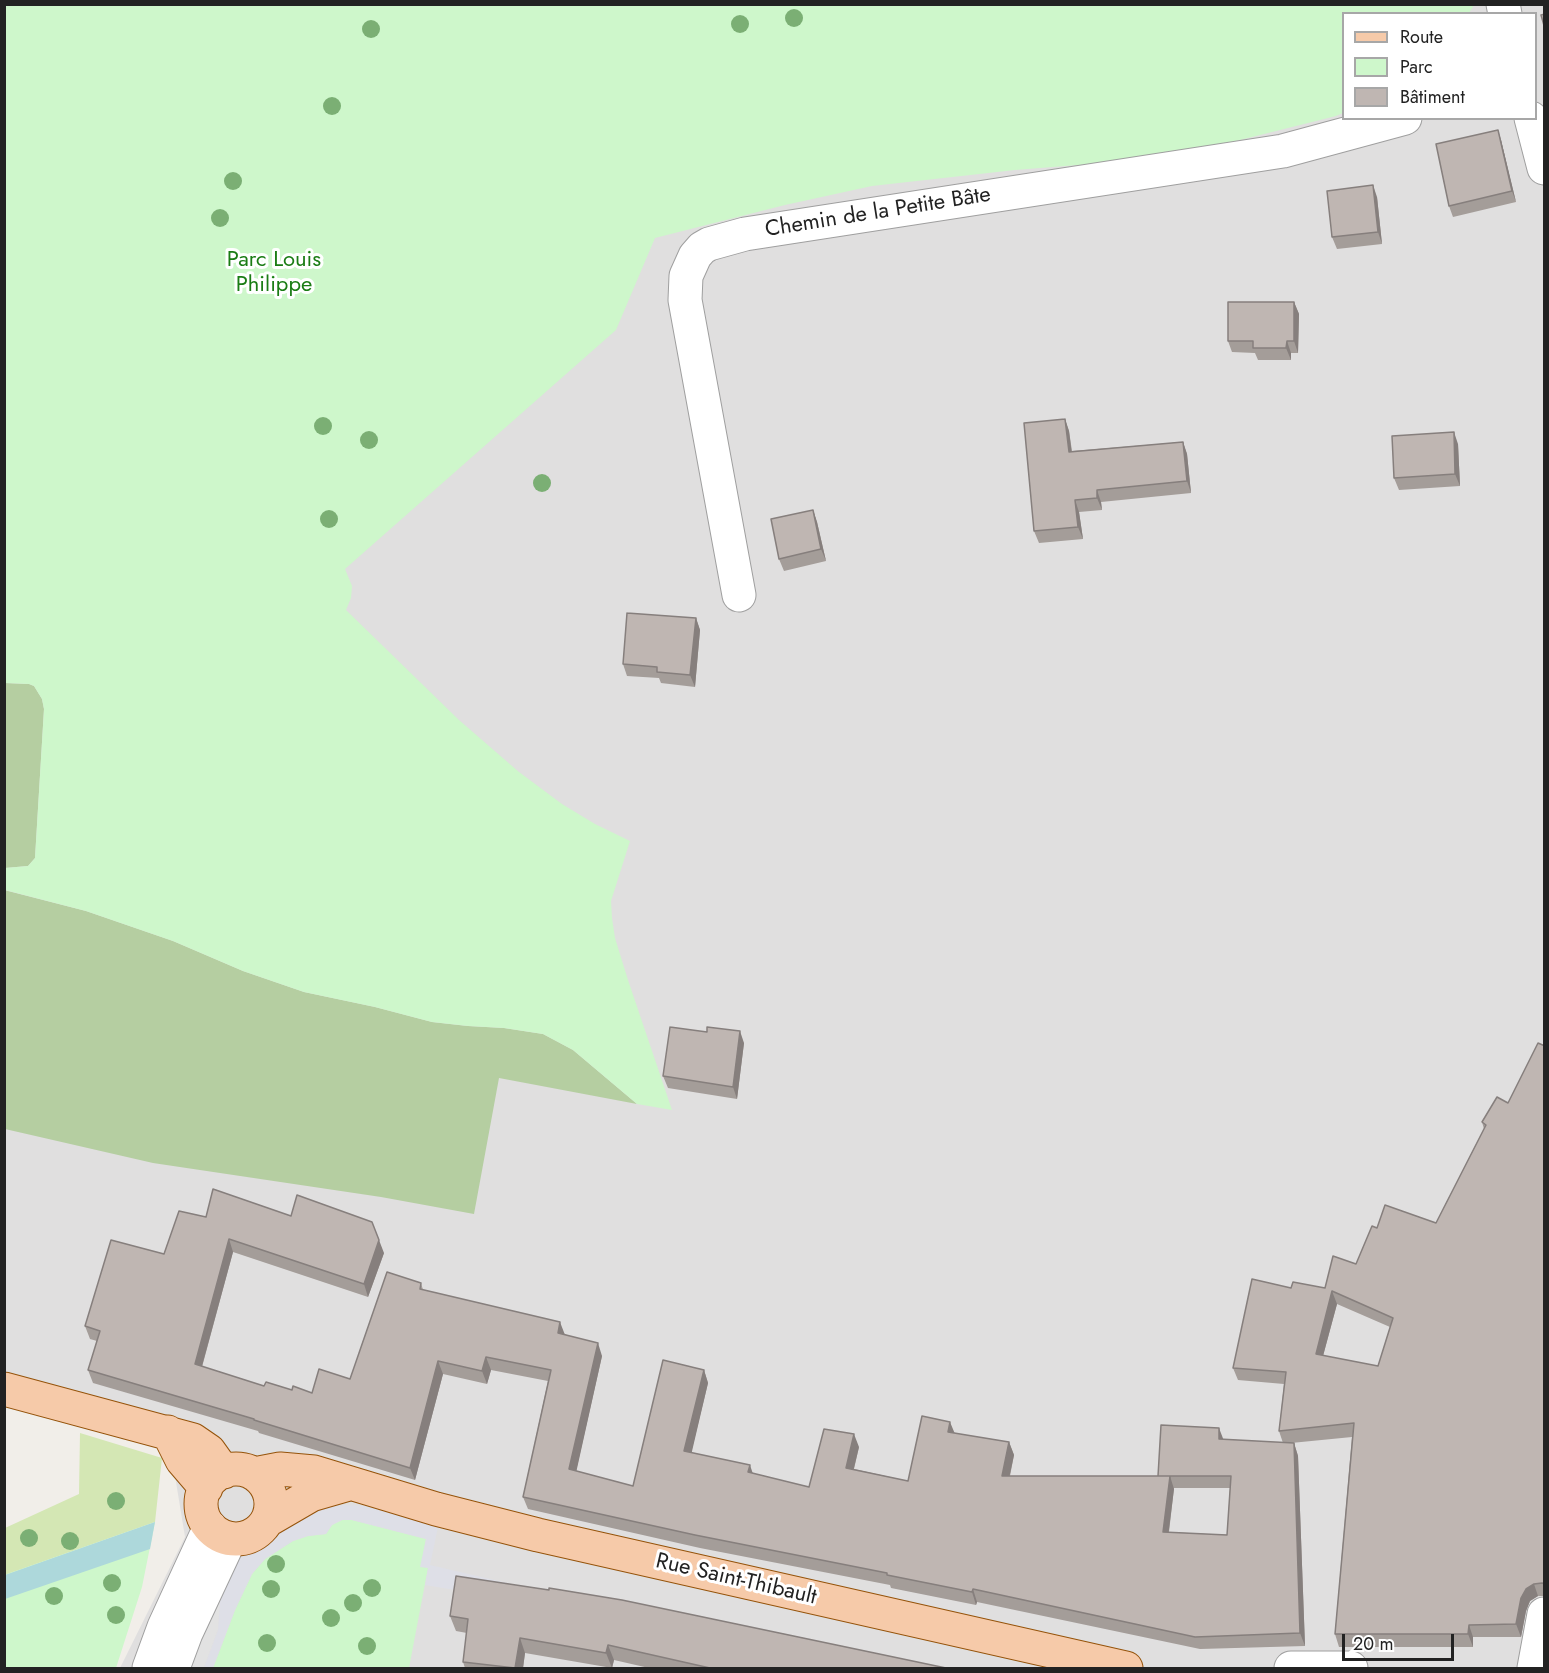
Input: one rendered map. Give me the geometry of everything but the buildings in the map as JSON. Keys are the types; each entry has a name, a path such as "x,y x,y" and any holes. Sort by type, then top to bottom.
{"main road":[{"path":"4,1389 193,1440 209,1451 228,1478 262,1481 268,1490 271,1510 268,1520 252,1536 241,1539 220,1533 204,1518 201,1509 228,1478"},
{"name":"Rue Saint-Thibault","path":"228,1478 280,1469 305,1470 436,1509 538,1535 1126,1668"},
{"path":"268,1520 310,1496 349,1484"}],"street":[{"name":"Chemin de la Petite Bâte","path":"740,595 684,300 686,276 695,256 702,248 725,238 746,234 1283,151 1398,120"},
{"path":"1532,120 1545,168"},
{"path":"149,1668 164,1627 220,1533"},
{"path":"173,1668 220,1533"},
{"path":"1534,1668 1545,1614"},
{"path":"1292,1668 1351,1668"}],"shaded area":[{"path":"4,5 1544,5 1544,1668 120,1668 185,1537 168,1433 5,1401"},
{"path":"364,1506 438,1527 430,1565 520,1586 461,1591 425,1585 428,1568 420,1567 426,1539 352,1520 342,1520 332,1525 326,1534 293,1541 265,1559 252,1574 235,1610 213,1668 204,1668 218,1630 221,1589 235,1561 270,1543 286,1527 307,1514 325,1507"},
{"path":"221,1589 218,1630 204,1668 182,1668"}],"green space":[{"name":"Parc Louis Philippe","path":"5,5 1474,5 1470,12 1342,12 1342,113 1336,116 1216,146 1129,161 1015,170 872,186 655,238 616,330 345,569 352,586 351,598 346,610 459,720 519,772 562,804 630,841 611,901 615,938 672,1110 637,1104 573,1050 543,1034 432,1022 304,992 243,971 173,941 86,911 5,890 5,868 28,866 35,858 44,709 42,699 34,686 5,683"},
{"path":"5,683 34,686 42,699 44,709 35,858 28,866 5,868"},
{"path":"4,890 86,911 173,941 243,971 304,992 432,1022 543,1034 573,1050 637,1104 499,1078 474,1214 381,1197 153,1163 5,1129"},
{"path":"80,1433 162,1458 155,1522 5,1575 5,1528 79,1494"},
{"path":"342,1520 352,1520 426,1539 421,1566 428,1568 409,1668 213,1668 235,1610 252,1574 265,1559 293,1541 326,1534 332,1525"},
{"path":"155,1522 142,1587 116,1668 5,1668 4,1575"}],"water":[{"path":"155,1522 150,1549 5,1599 5,1575"}]}
